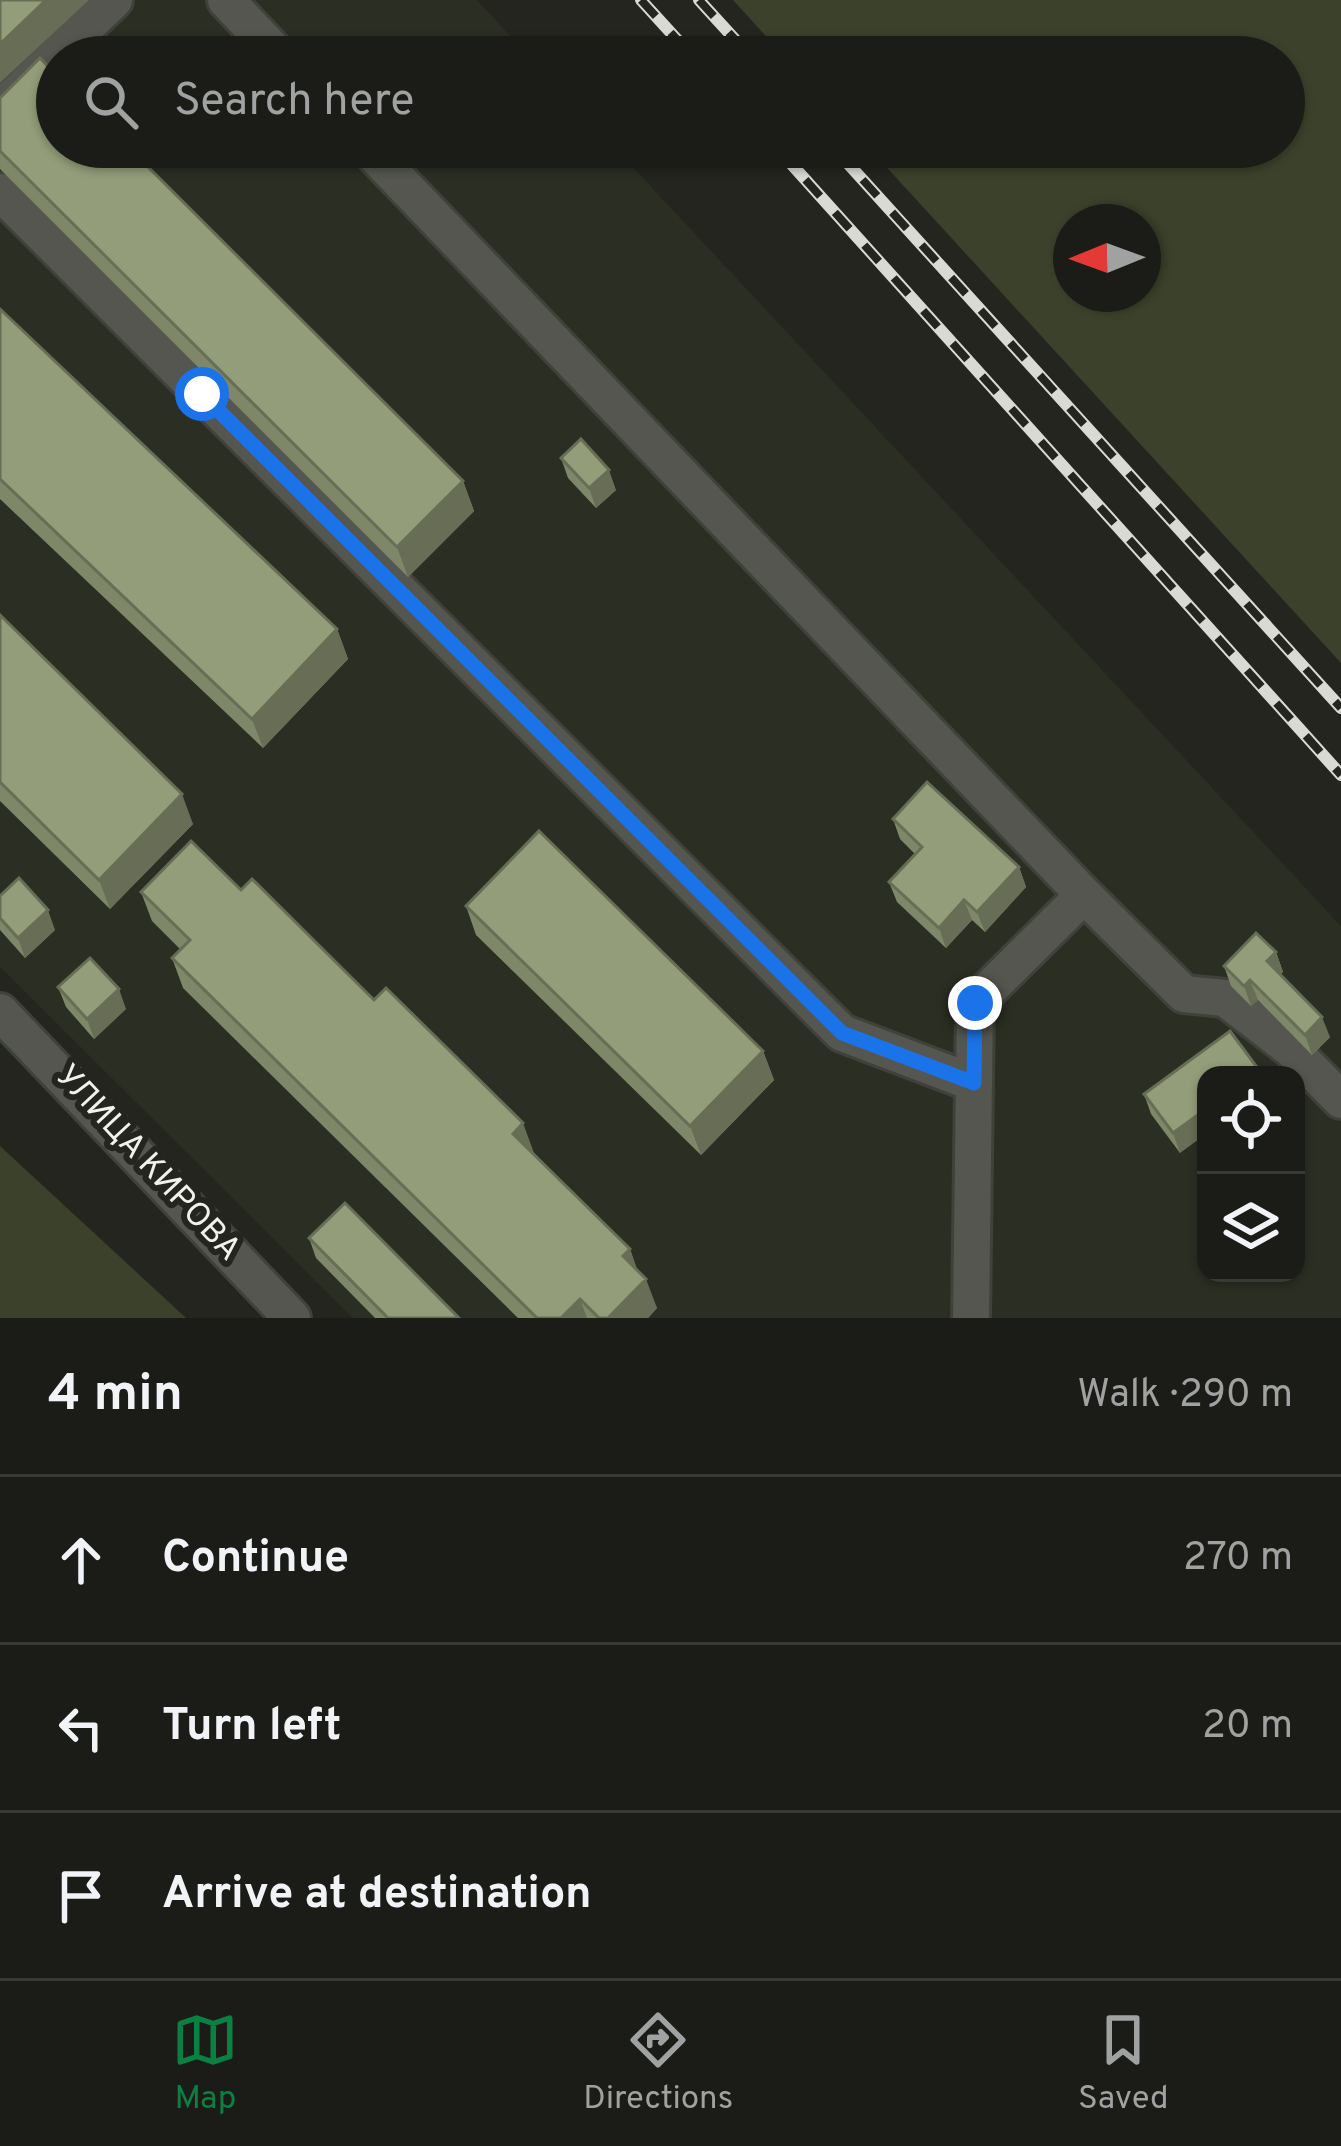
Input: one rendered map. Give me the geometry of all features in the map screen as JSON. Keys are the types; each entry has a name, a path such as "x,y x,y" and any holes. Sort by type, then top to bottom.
{"street":[{"path":"77,36 114,0"},
{"path":"226,0 260,36"},
{"path":"0,110 36,75"},
{"path":"387,168 1184,994 1225,998 1291,1049 1341,1100"},
{"path":"0,193 842,1033 974,1083"},
{"path":"971,1318 975,1003 1084,895"},
{"name":"УЛИЦА КИРОВА","path":"0,1012 292,1318"}],"shaded area":[{"path":"0,0 477,0 510,36 36,36 36,168 634,168 1341,926 1341,1318 353,1318 0,967"}],"green space":[{"path":"733,0 1341,0 1341,663 887,168 1305,168 1305,36 766,36"},
{"path":"0,1146 186,1318 0,1318"}],"building":[{"path":"0,0 46,0 0,44"},
{"path":"36,62 36,168 149,168 463,481 397,547 0,151 0,98"},
{"path":"0,309 337,629 252,719 0,479"},
{"path":"581,439 609,470 589,488 561,458"},
{"path":"0,615 182,794 99,880 0,782"},
{"path":"927,782 1019,867 977,912 964,900 939,928 889,882 922,847 893,819"},
{"path":"539,831 763,1051 690,1126 466,906"},
{"path":"191,841 241,890 252,879 374,1000 386,988 523,1123 513,1134 630,1249 623,1256 646,1279 608,1318 599,1318 580,1299 561,1318 537,1318 172,958 190,940 141,892"},
{"path":"19,878 48,910 18,938 0,918 0,896"},
{"path":"1256,933 1276,952 1267,961 1322,1017 1305,1035 1250,980 1244,986 1224,966"},
{"path":"90,958 119,989 87,1019 58,987"},
{"path":"1230,1031 1256,1066 1197,1066 1197,1116 1173,1133 1144,1094"},
{"path":"345,1203 459,1318 388,1318 309,1238"}],"railway":[{"path":"641,0 674,36"},
{"path":"699,0 732,36"},
{"path":"795,168 1341,775"},
{"path":"852,168 1341,708"}],"route":[{"path":"202,394 842,1033 974,1083 975,1003"}]}
